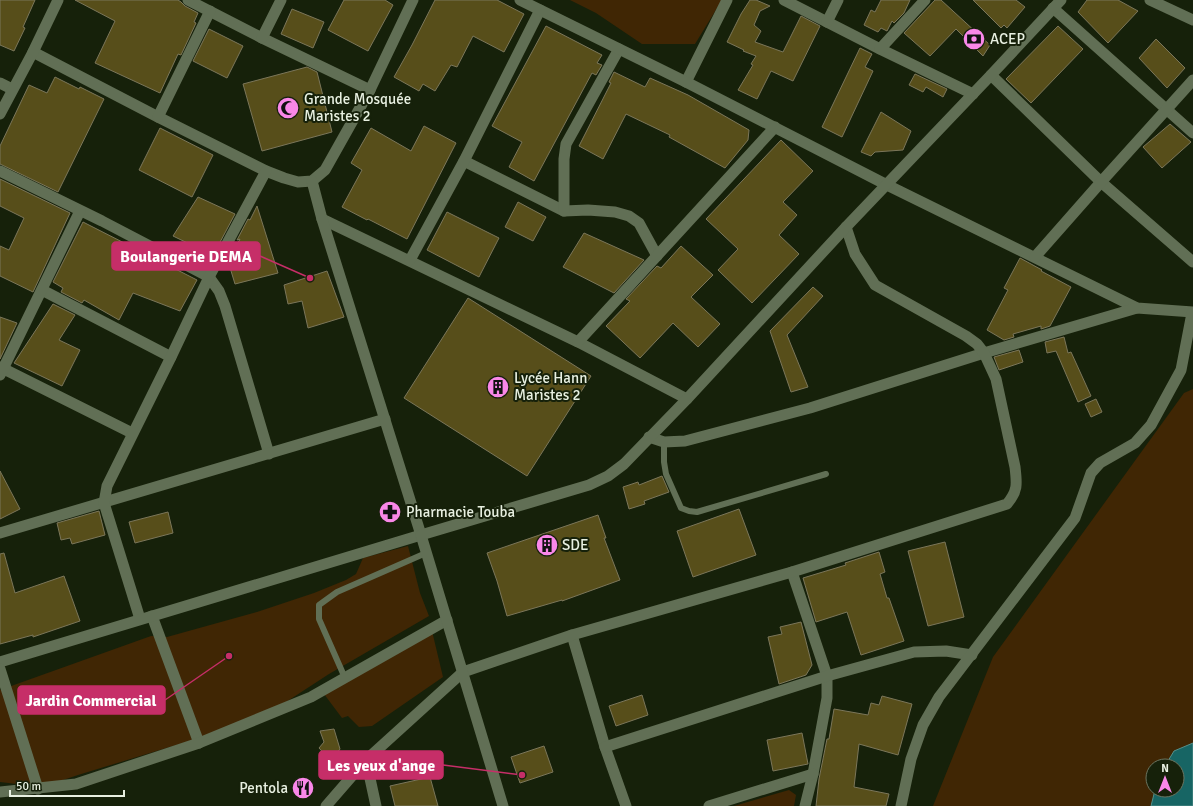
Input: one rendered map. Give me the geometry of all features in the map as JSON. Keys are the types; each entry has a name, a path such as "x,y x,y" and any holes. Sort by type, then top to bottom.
{"street":[{"path":"0,114 33,52 58,0"},
{"path":"188,0 262,38 370,90"},
{"path":"262,38 281,0"},
{"path":"33,52 266,171 298,182 312,181 325,170 370,90 413,0"},
{"path":"520,0 686,82 887,185 1137,308"},
{"path":"686,82 727,0"},
{"path":"784,0 973,94"},
{"path":"827,22 838,0"},
{"path":"880,49 925,0"},
{"path":"1150,0 1193,20"},
{"path":"0,662 590,485 608,476 624,464 687,399 846,227 1057,4 1167,110 1193,133"},
{"path":"410,260 464,161 540,10"},
{"path":"158,117 210,11"},
{"path":"564,211 564,166 566,144 619,49"},
{"path":"991,75 1101,182 1193,262"},
{"path":"1035,257 1193,80"},
{"path":"0,83 12,89"},
{"path":"578,342 775,127"},
{"path":"464,161 564,211 588,210 615,212 629,216 639,223 657,256"},
{"path":"0,171 208,277 219,291 225,306 269,454"},
{"path":"140,619 104,503 107,486 132,433 171,358 208,277 266,171"},
{"path":"312,181 322,219 421,535 503,806"},
{"path":"80,211 1,370 132,433"},
{"path":"322,219 578,342 687,399"},
{"path":"326,806 366,760 463,672 572,636 792,572 1007,504 1014,496 1017,482 1015,468 996,379 984,353 977,344 966,336 874,284 855,254 846,227"},
{"path":"42,290 171,358"},
{"path":"649,437 664,442 685,441 810,408 984,353 1137,308 1192,312 1181,370 1151,425 1135,443 1100,463 1091,473 1074,518 939,697 923,725 911,759 901,806"},
{"path":"0,533 385,419"},
{"path":"792,572 827,676 827,698 813,774 805,806"},
{"path":"152,616 199,743"},
{"path":"0,792 76,784 199,743 311,697 447,620"},
{"path":"572,636 604,747 626,806"},
{"path":"604,747 827,676 914,652 946,651 972,655"},
{"path":"0,669 38,789"},
{"path":"366,760 376,806"},
{"path":"709,806 813,774"}],"lane":[{"path":"664,442 664,462 666,474 681,508 689,511 697,512 826,474"},
{"path":"345,678 319,619 320,605 336,592 426,553"}],"shaded area":[{"path":"570,0 722,0 695,44 642,44 596,13"},
{"path":"1193,389 1193,743 1174,752 1170,758 1145,758 1145,798 1153,798 1151,806 933,806 993,657 1184,393"},
{"path":"408,546 420,593 429,616 329,674 286,702 209,735 42,787 0,782 0,690 151,636 167,637 257,612 314,593 346,580 356,574 363,558"},
{"path":"432,631 443,677 372,726 359,727 348,716 342,718 324,694"},
{"path":"789,790 796,795 794,806 734,806"}],"water":[{"path":"1193,743 1193,806 1151,806 1153,798 1185,798 1185,758 1170,758 1174,751"}],"building":[{"path":"0,0 35,0 23,27 25,28 14,51 0,45"},
{"path":"75,0 178,0 185,6 198,13 194,22 196,23 181,55 178,54 160,93 95,63 115,21"},
{"path":"344,0 385,0 393,5 368,51 328,30"},
{"path":"435,0 497,0 524,14 504,52 473,36 457,67 451,65 435,91 423,84 419,91 394,77"},
{"path":"750,0 756,0 770,6 760,11 754,25 761,31 755,42 783,52 801,16 820,26 793,81 771,71 757,99 738,90 753,65 751,64 756,56 727,42"},
{"path":"881,0 910,0 904,13 894,23 892,21 887,31 881,28 878,32 864,25 871,10 875,12"},
{"path":"935,0 941,0 990,45 983,56 956,29 930,56 904,33"},
{"path":"973,0 1016,0 1025,7 1007,28 1004,25 1001,28"},
{"path":"1087,0 1118,0 1138,11 1108,43 1078,12"},
{"path":"292,9 324,22 313,48 281,34"},
{"path":"546,26 602,55 597,63 602,65 596,75 592,73 534,181 509,167 522,142 492,126"},
{"path":"1058,26 1083,49 1031,103 1006,79"},
{"path":"209,29 243,46 227,78 193,61"},
{"path":"1156,39 1185,68 1167,88 1139,58"},
{"path":"860,48 872,54 865,67 873,71 842,137 822,127"},
{"name":"Grande Mosquée Maristes 2","path":"307,67 317,72 332,132 262,151 243,84"},
{"path":"614,72 645,87 650,78 688,95 749,130 748,140 725,168 669,137 670,135 626,114 603,159 579,146 611,83 609,82"},
{"path":"915,74 947,89 943,97 926,87 923,92 909,85"},
{"path":"55,77 104,99 58,192 0,164 0,146 29,85 47,93"},
{"path":"881,112 911,131 903,150 875,152 871,156 861,152"},
{"path":"1170,124 1191,142 1162,168 1143,147"},
{"path":"424,126 456,143 407,239 342,207 362,170 351,163 371,128 411,151"},
{"path":"160,128 213,155 192,197 139,170"},
{"path":"781,140 813,171 783,202 797,215 779,235 799,254 752,303 718,270 738,249 706,219"},
{"path":"0,179 70,213 33,292 0,276 0,246 9,250 24,218 0,206"},
{"path":"198,197 235,214 218,246 204,251 173,236"},
{"path":"518,202 546,217 533,241 505,227"},
{"path":"257,206 278,273 235,284 228,261 240,239 237,240 248,219 250,220"},
{"path":"447,212 499,238 479,277 427,250"},
{"path":"83,222 197,280 180,311 133,293 119,320 84,300 82,303 61,292 63,288 53,282"},
{"path":"584,233 644,260 614,293 563,267"},
{"path":"681,246 713,275 691,297 720,324 698,347 673,323 640,358 606,326 630,301 626,299 657,266 661,268"},
{"path":"1020,258 1071,287 1050,326 1041,329 1041,326 1013,334 1014,337 1004,340 987,330 1008,290 1004,288"},
{"path":"327,271 344,317 308,328 302,301 288,304 284,285"},
{"path":"813,287 823,296 787,335 808,387 791,392 770,331"},
{"name":"Lycée Hann Maristes 2","path":"468,298 591,376 527,476 404,398"},
{"path":"53,304 75,315 59,340 80,350 62,386 14,363"},
{"path":"0,317 17,323 0,359"},
{"path":"1064,337 1068,353 1071,352 1091,396 1078,402 1056,351 1047,353 1045,342"},
{"path":"1019,350 1023,362 999,370 994,357"},
{"path":"1096,399 1102,412 1091,417 1085,404"},
{"path":"0,471 20,509 0,519"},
{"path":"662,476 669,492 644,501 645,504 629,509 623,487 638,482 639,485"},
{"path":"739,509 756,555 693,577 677,531"},
{"path":"99,511 105,535 72,544 70,538 61,540 57,523"},
{"path":"168,512 173,533 135,543 129,522"},
{"path":"598,515 606,538 604,538 620,580 562,601 507,616 487,553"},
{"path":"945,542 964,617 928,626 908,551"},
{"path":"879,552 885,572 880,574 887,598 889,598 904,641 861,655 847,612 816,622 803,578 846,565 845,563"},
{"path":"4,553 15,593 64,576 80,621 33,637 33,635 0,644 0,554"},
{"path":"801,622 812,665 806,675 779,684 768,637 782,634 780,627"},
{"path":"642,695 648,715 616,726 609,706"},
{"path":"882,696 912,704 898,755 859,744 854,787 889,794 886,806 816,806 819,779 827,739 829,739 834,709 868,715 871,703 879,705"},
{"path":"334,729 340,749 331,761 319,748 324,742 320,731"},
{"path":"802,733 808,764 773,771 767,740"},
{"path":"544,746 553,772 520,783 511,757"},
{"path":"430,777 438,806 395,806 390,786"}],"place":[{"name":"ACEP","path":"974,39"},
{"name":"Grande Mosquée Maristes 2","path":"288,108"},
{"name":"Boulangerie DEMA","path":"310,278"},
{"name":"Lycée Hann Maristes 2","path":"498,387"},
{"name":"Pharmacie Touba","path":"390,512"},
{"name":"SDE","path":"547,545"},
{"name":"Jardin Commercial","path":"229,656"},
{"name":"Les yeux d'ange","path":"522,775"},
{"name":"Pentola","path":"303,788"}]}
